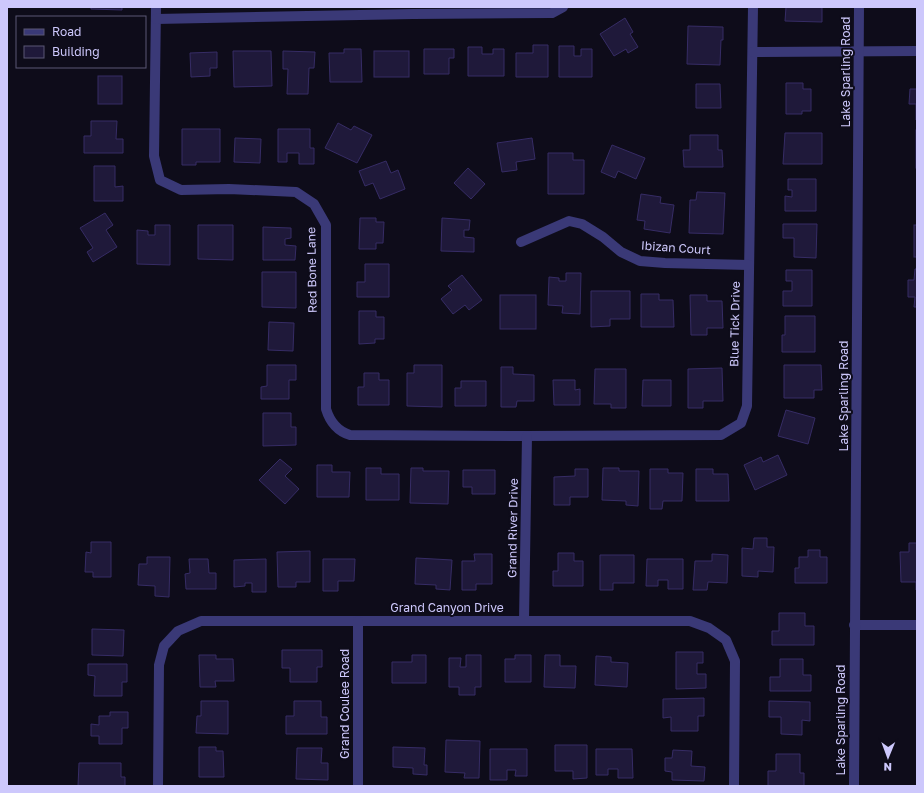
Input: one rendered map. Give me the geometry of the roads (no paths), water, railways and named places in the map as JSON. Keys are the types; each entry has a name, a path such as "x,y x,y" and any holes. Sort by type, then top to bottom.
{"street":[{"name":"Red Bone Lane","path":"156,7 154,156 160,180 181,190 229,189 296,192 314,204 326,225 326,409 328,418 335,427 343,433 350,435 527,436"},
{"path":"156,20 413,14 552,13 563,7"},
{"name":"Blue Tick Drive","path":"527,436 721,435 741,423 747,406 753,7"},
{"name":"Lake Sparling Road","path":"854,786 859,7"},
{"path":"753,52 917,51"},
{"name":"Ibizan Court","path":"521,242 569,221 582,224 603,237 621,252 640,261 749,265"},
{"name":"Grand River Drive","path":"524,621 527,436"},
{"name":"Grand Canyon Drive","path":"158,786 159,665 164,646 178,631 201,621 690,621 709,628 726,640 736,661 734,786"},
{"name":"Grand Coulee Road","path":"358,621 358,786"},
{"path":"854,625 917,625"}]}
